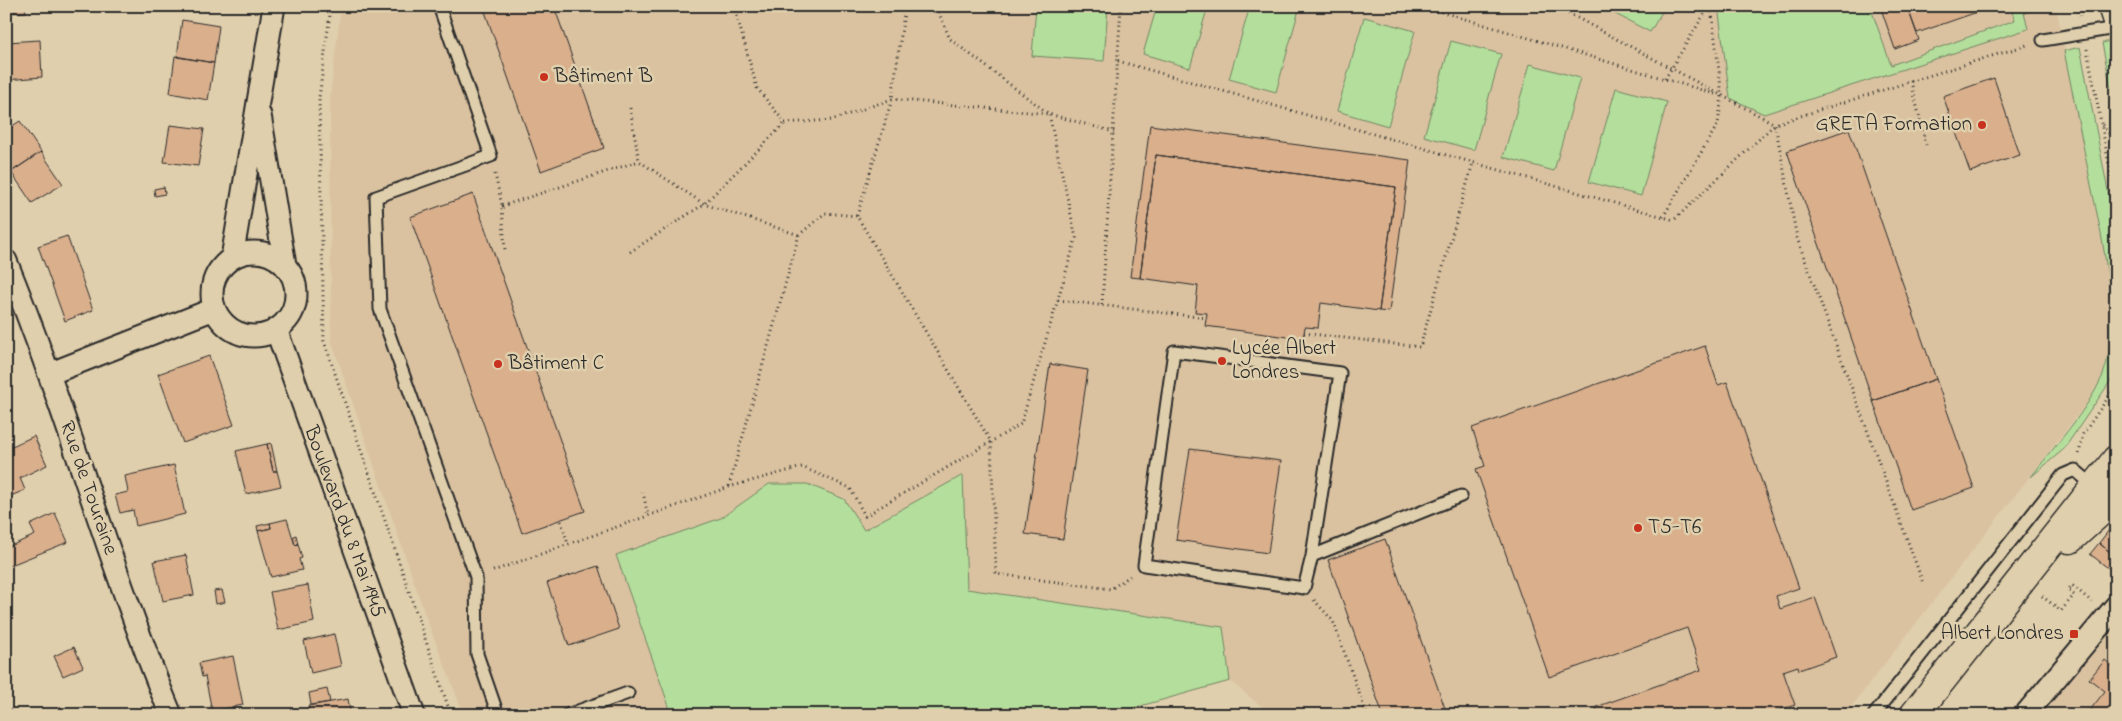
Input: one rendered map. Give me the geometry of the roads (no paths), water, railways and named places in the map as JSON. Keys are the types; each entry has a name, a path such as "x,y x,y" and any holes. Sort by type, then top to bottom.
{"main road":[{"path":"2112,6 2116,18"},
{"path":"1914,715 2011,592 2097,490 2116,460"}],"street":[{"path":"232,258 257,98 274,6"},
{"path":"257,98 285,266"},
{"path":"260,252 276,258 285,266 293,278 296,292 294,306 287,320 276,329 264,334 251,336 238,333 220,319 214,309 211,295 214,280 220,268 232,258 242,253 260,252"},
{"name":"Rue de Touraine","path":"6,262 49,374 143,648 170,715"},
{"path":"49,374 214,309"},
{"name":"Boulevard du 8 Mai 1945","path":"276,329 414,715"},
{"path":"2025,715 2116,606"}],"lane":[{"path":"439,6 491,156 376,197 380,309 476,577 477,654 498,715"},
{"path":"2043,40 2116,28"},
{"path":"1174,350 1340,373 1312,556 1304,588 1144,565 1174,350"},
{"path":"1874,715 2063,475 2097,490"},
{"path":"1312,556 1461,496"},
{"path":"567,715 628,693"}],"place":[{"name":"Bâtiment B","path":"544,77"},
{"name":"GRETA Formation","path":"1982,125"},
{"name":"Lycée Albert Londres","path":"1222,361"},
{"name":"Bâtiment C","path":"498,364"},
{"name":"T5-T6","path":"1638,528"},
{"name":"Albert Londres","path":"2074,634"}]}
